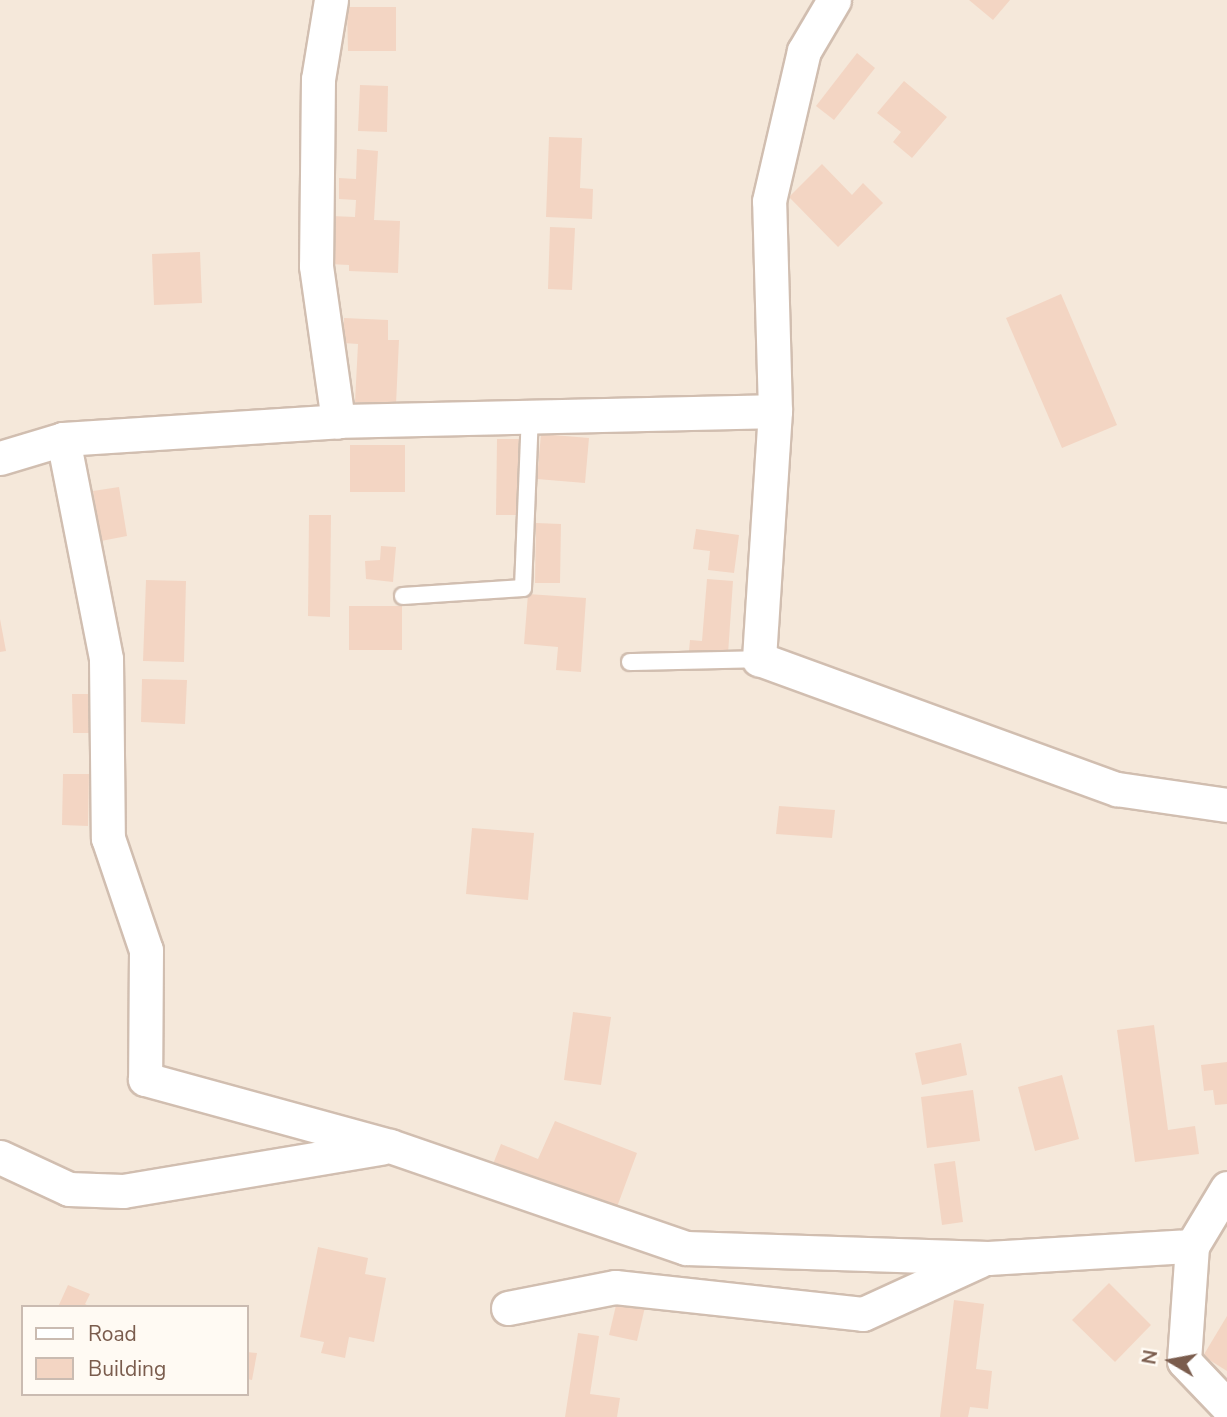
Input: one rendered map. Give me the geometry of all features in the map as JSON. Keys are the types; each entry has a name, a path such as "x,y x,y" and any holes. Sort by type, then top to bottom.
{"street":[{"path":"331,0 318,79 316,266 338,421"},
{"path":"834,0 804,51 769,201 775,411 759,659 1117,789 1227,805"},
{"path":"0,458 63,439 338,421 775,411"},
{"path":"63,439 106,659 108,838 146,950 145,1079 390,1146 686,1248 988,1258 1192,1246"},
{"path":"0,1157 69,1189 123,1191 390,1146"},
{"path":"1227,1188 1192,1246 1184,1361 1227,1406"},
{"path":"508,1308 615,1287 863,1314 988,1258"}],"lane":[{"path":"403,596 523,588 530,417"},
{"path":"630,662 759,659"}],"shaded area":[{"path":"0,0 1227,0 1227,1417 0,1417"}],"building":[{"path":"969,0 1010,0 993,20"},
{"path":"347,7 396,7 396,51 348,51"},
{"path":"857,53 875,68 834,120 816,106"},
{"path":"904,81 947,117 912,158 893,142 901,132 877,113"},
{"path":"360,85 388,86 387,132 358,131"},
{"path":"549,137 582,138 580,188 593,189 592,219 546,217"},
{"path":"357,149 378,151 374,220 400,221 398,273 349,271 349,265 329,264 331,216 355,217 356,200 339,199 339,178 356,179"},
{"path":"822,164 852,195 863,183 883,203 838,247 789,197"},
{"path":"550,227 575,228 572,290 548,289"},
{"path":"200,252 202,303 154,305 152,254"},
{"path":"1061,294 1117,425 1062,448 1006,318"},
{"path":"344,318 388,320 388,340 399,340 396,404 355,402 358,344 343,343"},
{"path":"541,434 589,438 585,483 537,479"},
{"path":"497,439 523,439 521,515 496,515"},
{"path":"350,445 405,445 405,492 350,492"},
{"path":"119,487 127,536 101,541 93,491"},
{"path":"309,515 331,515 330,617 308,616"},
{"path":"536,523 561,524 560,583 535,583"},
{"path":"696,529 739,535 734,573 708,570 710,551 693,549"},
{"path":"381,546 396,547 393,582 366,579 365,561 380,560"},
{"path":"707,579 733,581 728,654 689,651 690,640 702,641"},
{"path":"146,580 186,581 184,662 143,661"},
{"path":"528,594 586,598 581,672 556,670 558,647 524,644"},
{"path":"349,606 402,606 402,650 349,650"},
{"path":"0,619 6,651 0,652"},
{"path":"142,679 187,680 185,724 141,722"},
{"path":"72,694 96,694 96,733 73,733"},
{"path":"63,774 89,774 88,826 62,825"},
{"path":"779,806 835,810 832,838 776,834"},
{"path":"472,828 534,833 528,900 466,894"},
{"path":"573,1012 611,1017 601,1085 564,1080"},
{"path":"1154,1025 1168,1130 1195,1126 1199,1154 1135,1162 1117,1030"},
{"path":"961,1043 967,1075 922,1085 915,1053"},
{"path":"1227,1062 1227,1104 1215,1105 1213,1090 1204,1091 1201,1065"},
{"path":"1062,1075 1079,1139 1035,1151 1018,1087"},
{"path":"973,1090 980,1141 927,1148 921,1097"},
{"path":"555,1121 637,1153 614,1215 493,1164 501,1144 538,1159"},
{"path":"955,1161 963,1222 942,1225 934,1164"},
{"path":"318,1247 368,1258 365,1274 386,1278 374,1342 349,1337 345,1358 321,1353 324,1342 300,1337"},
{"path":"1109,1283 1151,1325 1115,1362 1072,1320"},
{"path":"68,1285 90,1294 85,1304 87,1305 59,1305"},
{"path":"954,1300 984,1304 976,1369 992,1371 988,1409 970,1407 968,1417 940,1417"},
{"path":"617,1301 645,1307 637,1341 609,1335"},
{"path":"1227,1316 1227,1371 1203,1356"},
{"path":"578,1333 599,1336 590,1394 620,1398 617,1417 565,1417"},
{"path":"248,1352 257,1353 252,1380 248,1379"}]}
